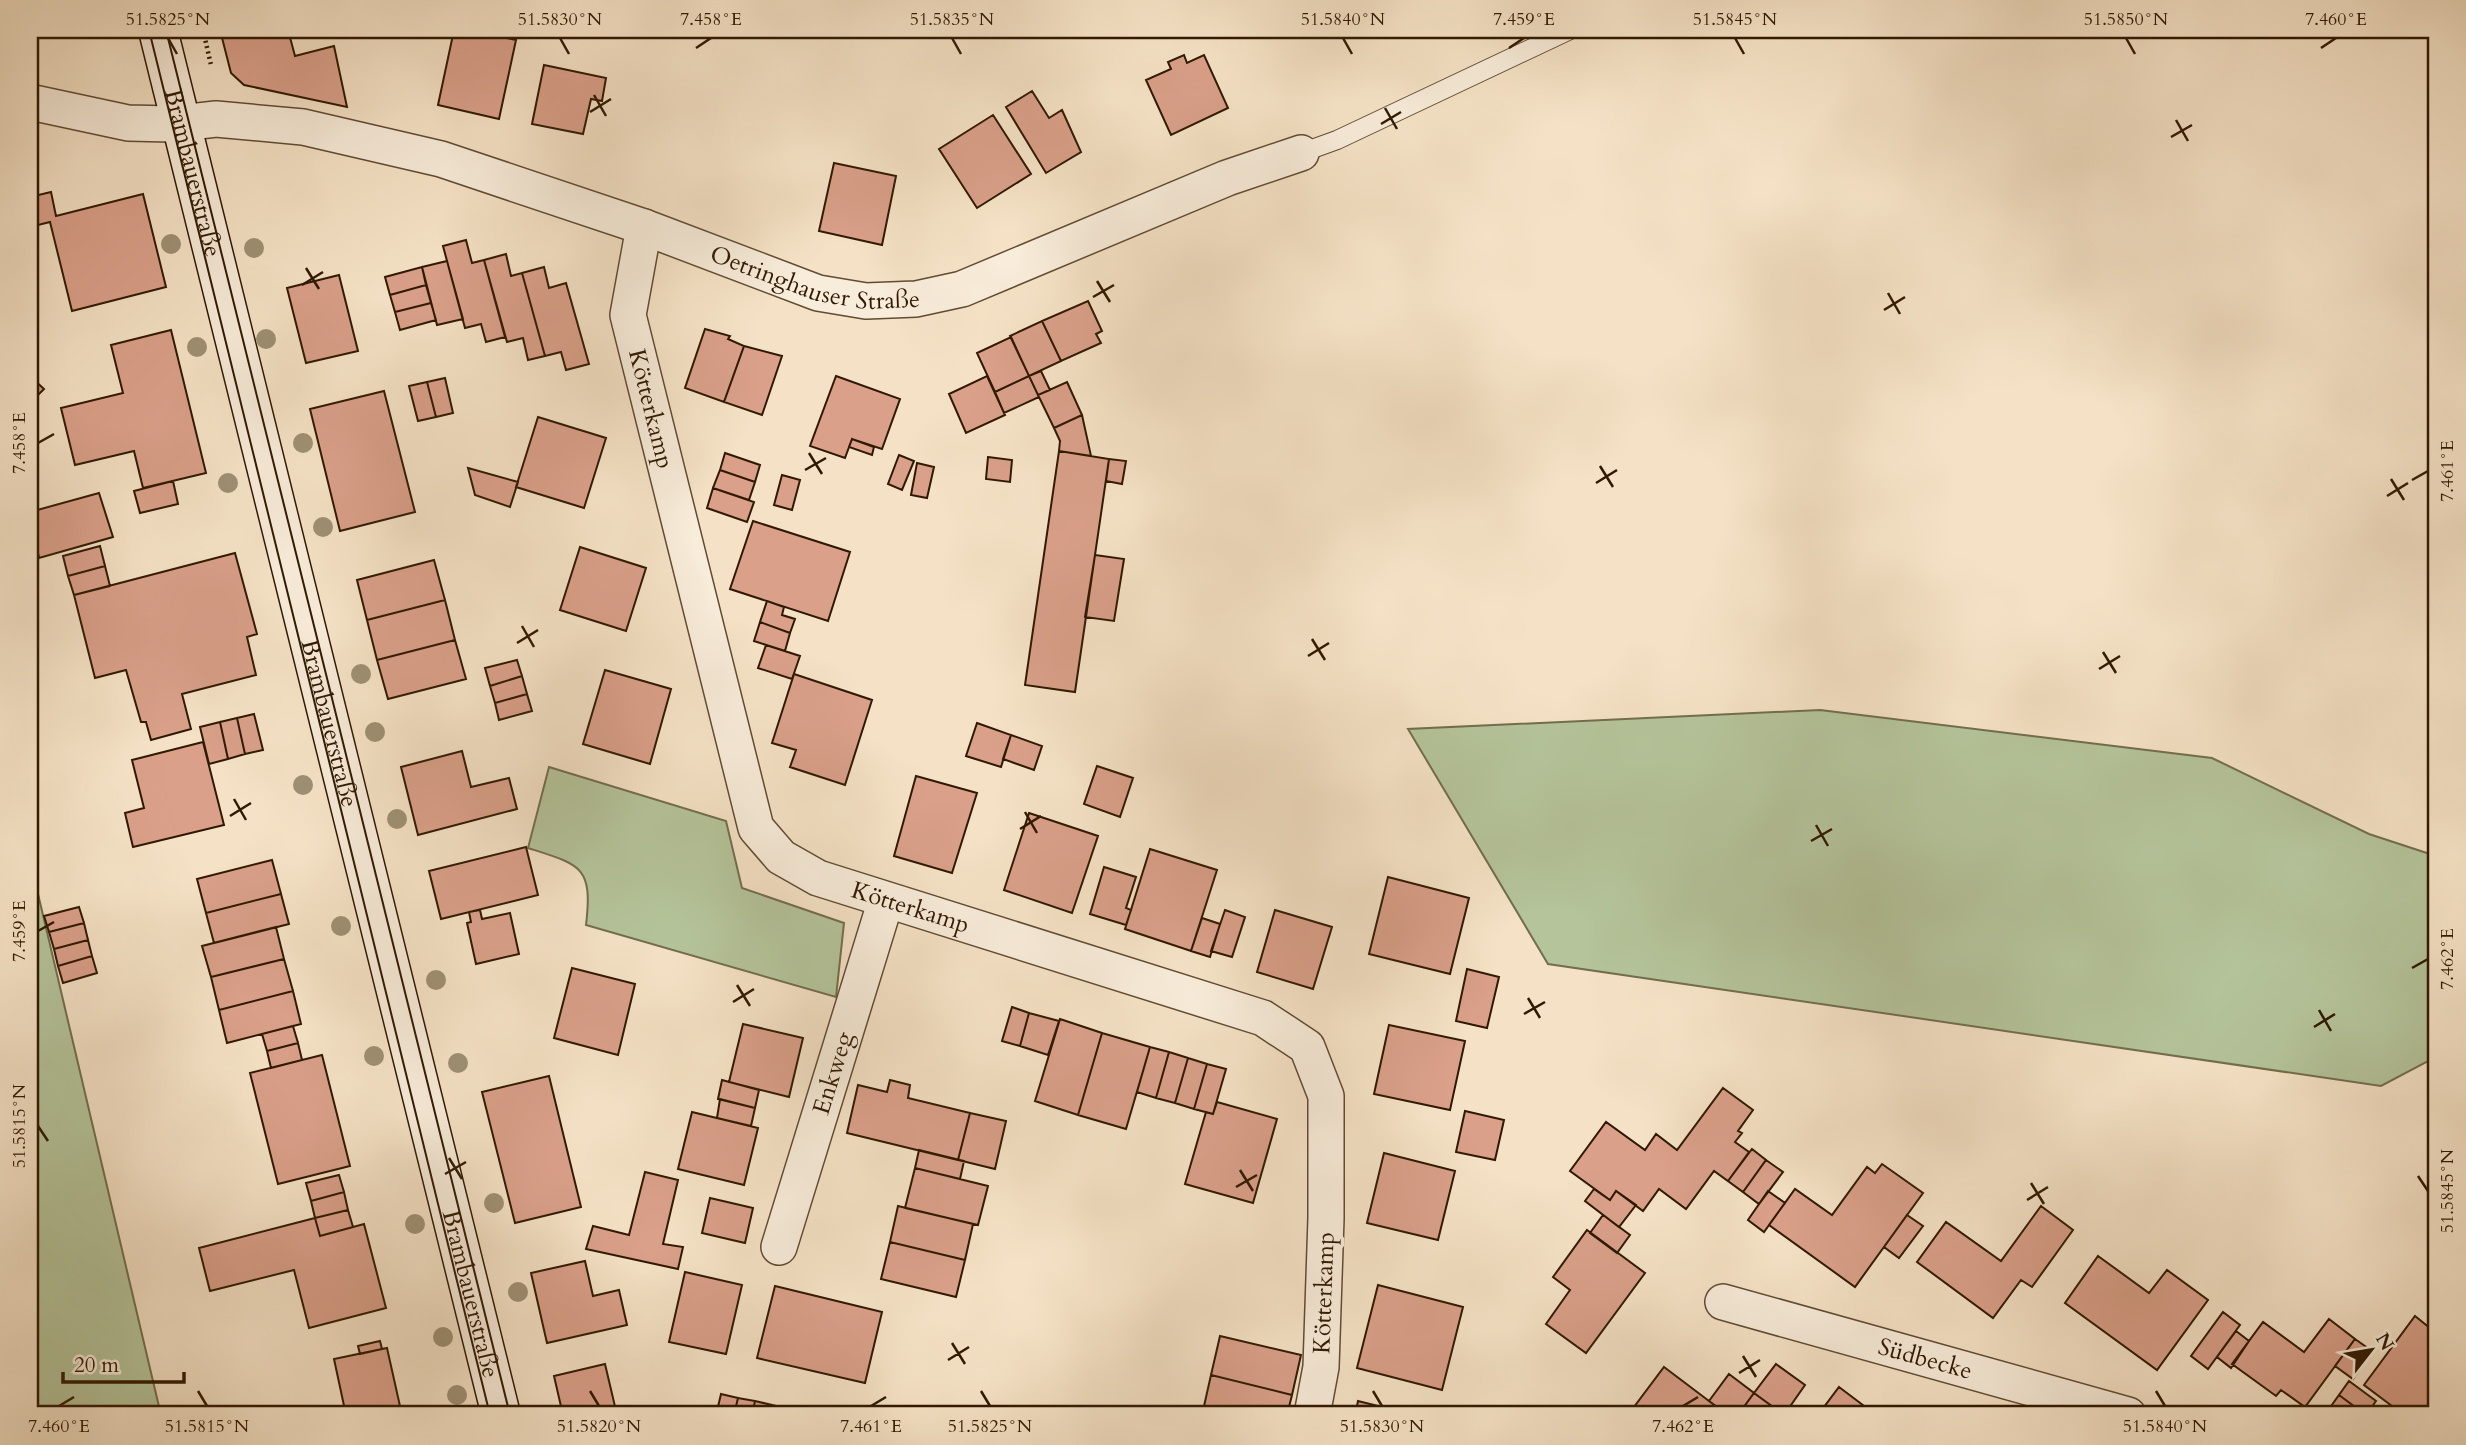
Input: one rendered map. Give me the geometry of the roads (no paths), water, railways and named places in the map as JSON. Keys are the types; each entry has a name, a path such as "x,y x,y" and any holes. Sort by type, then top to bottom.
{"main road":[{"name":"Brambauerstraße","path":"158,30 501,1415"}],"street":[{"name":"Oetringhauser Straße","path":"30,102 128,123 181,123 216,119 303,127 441,159 644,227 818,293 866,301 916,299 962,289 1227,178 1301,153"},
{"name":"Kötterkamp","path":"644,227 628,315 756,828 781,857 818,878 1263,1018 1307,1047 1325,1096 1326,1218 1321,1367 1312,1415"},
{"name":"Enkweg","path":"779,1247 886,900"},
{"name":"Südbecke","path":"1723,1302 2000,1382 2128,1415"}],"lane":[{"name":"Oetringhauser Straße","path":"1301,153 1337,140 1570,30"}],"tram line":[{"path":"149,30 490,1415"},
{"path":"166,30 510,1415"}]}
